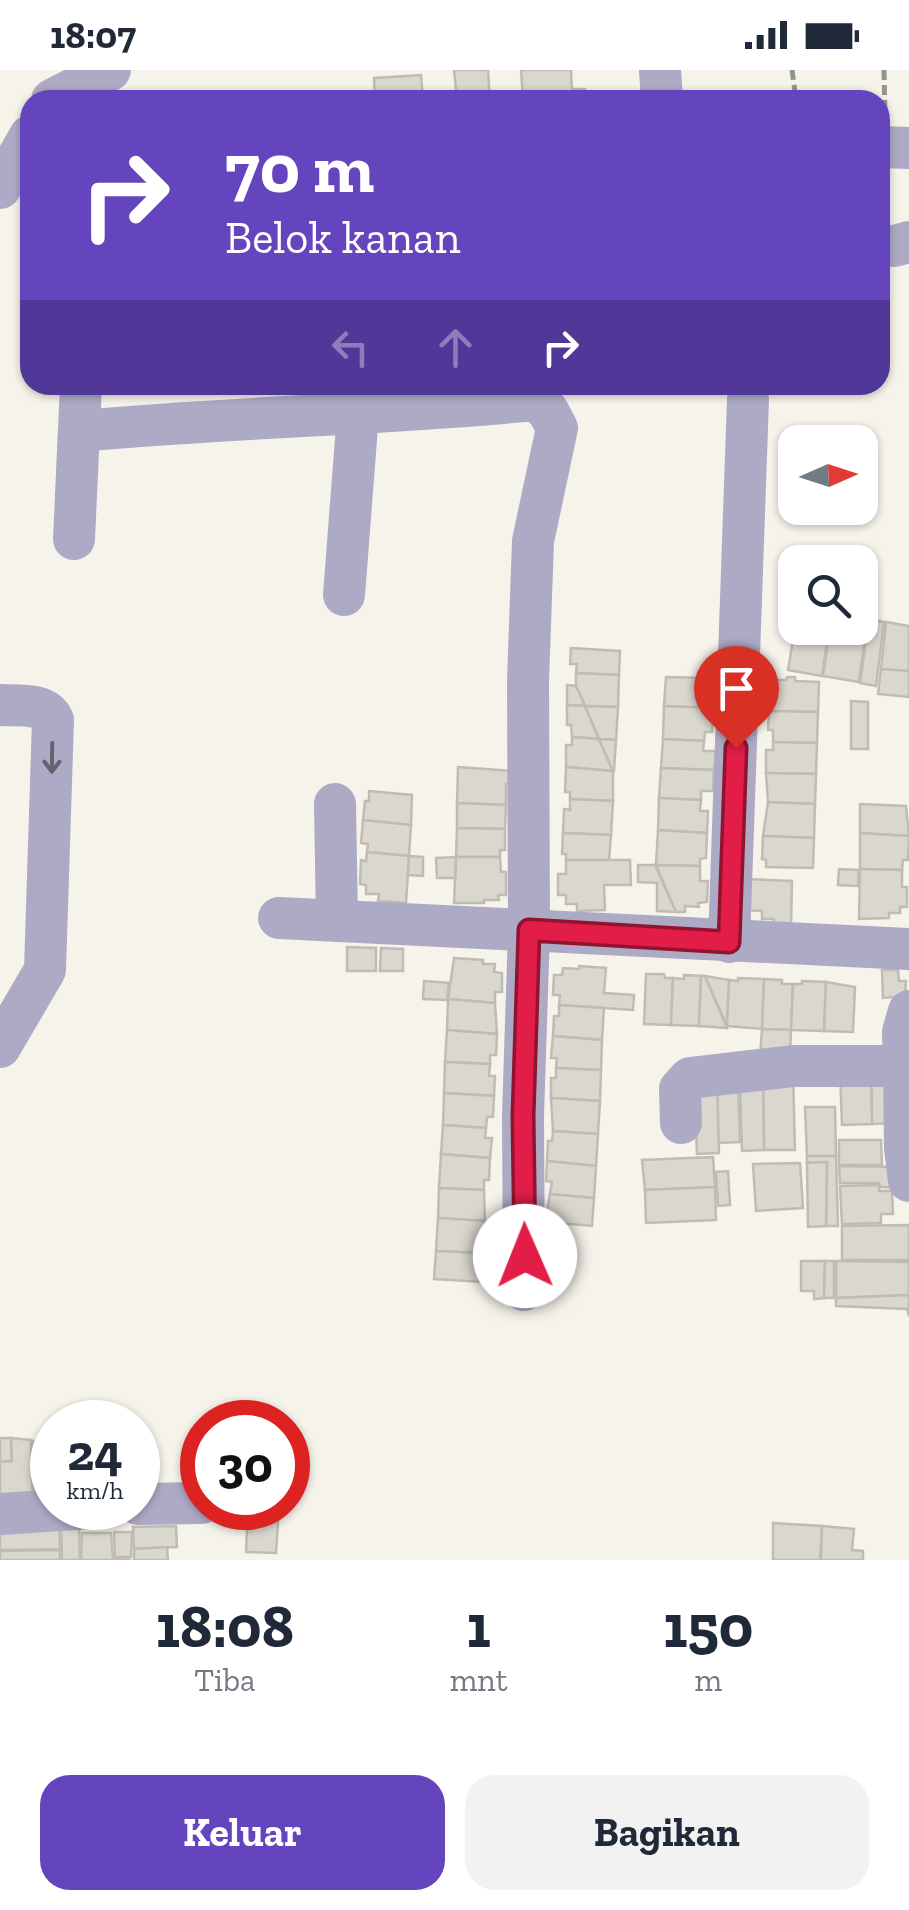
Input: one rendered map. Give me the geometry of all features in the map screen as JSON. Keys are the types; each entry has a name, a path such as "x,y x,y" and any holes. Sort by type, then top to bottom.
{"street":[{"path":"71,90 110,70"},
{"path":"0,188 20,153"},
{"path":"74,539 81,395"},
{"path":"729,942 748,399"},
{"path":"80,432 415,412 535,400 548,411 556,428 533,541 528,681 524,1290"},
{"path":"344,595 358,413"},
{"path":"0,705 42,708 50,712 53,720 48,952 45,970 5,1027"},
{"path":"334,804 337,921"},
{"path":"279,918 909,949"},
{"path":"909,1010 903,1032 909,1182"},
{"path":"681,1124 680,1089 690,1078 794,1066 904,1066"},
{"path":"0,1514 30,1512"}],"building":[{"path":"454,70 488,70 489,90 456,90"},
{"path":"521,70 571,70 572,89 585,90 522,90"},
{"path":"421,75 422,90 375,90 374,78"},
{"path":"878,621 884,622 876,686 860,683 865,645 878,645"},
{"path":"886,622 909,626 909,671 881,669"},
{"path":"792,645 827,645 822,676 788,670"},
{"path":"828,645 864,645 859,682 823,676"},
{"path":"571,648 620,651 619,675 576,673 577,664 570,664"},
{"path":"881,669 909,671 909,697 878,694"},
{"path":"576,673 619,675 618,707 585,706 576,686"},
{"path":"666,677 709,678 709,687 714,688 713,708 664,706"},
{"path":"787,677 819,682 818,712 769,711 769,690 776,690 776,680"},
{"path":"567,685 576,686 585,706 567,705"},
{"path":"851,701 868,702 868,749 851,749"},
{"path":"567,705 585,706 599,739 572,737 571,725 567,725"},
{"path":"585,706 618,707 616,740 599,739"},
{"path":"664,706 713,708 712,732 705,732 704,741 663,739"},
{"path":"769,711 818,712 817,743 773,742 773,730 768,730"},
{"path":"572,737 599,739 613,771 566,767 566,745 572,745"},
{"path":"599,739 616,740 614,771 613,771"},
{"path":"663,739 704,741 703,751 716,751 714,770 661,768"},
{"path":"773,742 817,743 816,774 766,773 766,750 773,750"},
{"path":"458,767 512,771 512,784 506,784 506,805 457,803"},
{"path":"566,767 613,771 613,801 570,799 570,792 565,792"},
{"path":"661,768 714,770 713,791 701,791 701,800 659,798"},
{"path":"766,773 816,774 815,804 768,802"},
{"path":"369,791 412,795 411,825 363,820"},
{"path":"659,798 701,800 700,811 708,811 707,833 658,830"},
{"path":"570,799 613,801 611,835 563,833 564,809 570,810"},
{"path":"768,802 815,804 814,838 763,836"},
{"path":"457,803 506,805 505,829 457,828"},
{"path":"860,804 906,806 909,836 860,833"},
{"path":"363,820 411,825 409,856 367,852 368,844 361,843"},
{"path":"457,828 505,829 505,850 500,850 500,857 456,857"},
{"path":"658,830 707,833 706,858 700,859 700,866 656,865"},
{"path":"563,833 611,835 609,860 566,860 566,854 562,854"},
{"path":"860,833 909,836 908,860 903,860 902,870 860,869"},
{"path":"763,836 814,838 813,868 766,867 766,860 762,859"},
{"path":"367,852 409,856 406,903 378,901 379,894 366,894 366,885 360,884 361,860 366,861"},
{"path":"409,856 423,857 423,876 408,875"},
{"path":"456,857 500,857 501,872 506,872 506,895 484,903 454,903"},
{"path":"456,857 455,878 437,878 436,858"},
{"path":"566,860 630,860 631,885 604,885 605,910 577,911 577,904 566,904 566,895 558,895 558,874 566,874"},
{"path":"638,865 655,865 676,912 657,911 657,883 638,882"},
{"path":"656,865 700,866 700,881 708,881 707,902 676,912"},
{"path":"839,869 859,870 858,886 838,885"},
{"path":"860,869 902,870 907,907 900,907 900,913 889,913 889,918 859,919"},
{"path":"744,879 792,881 791,925 774,925 774,919 762,919 762,911 743,910"},
{"path":"347,947 376,948 376,971 347,971"},
{"path":"381,948 403,949 403,971 380,971"},
{"path":"454,958 495,964 494,972 502,973 502,992 495,992 495,1003 448,999"},
{"path":"563,968 606,968 604,993 634,995 633,1010 559,1005 560,995 553,995 554,975 562,975"},
{"path":"882,970 898,970 899,981 906,981 905,996 883,998"},
{"path":"646,974 673,978 671,1025 644,1024"},
{"path":"684,975 701,976 699,1026 671,1025 673,978 684,979"},
{"path":"701,976 705,976 727,1028 699,1026"},
{"path":"705,976 729,980 727,1026"},
{"path":"764,979 762,1029 727,1026 729,980"},
{"path":"764,979 793,984 791,1030 762,1029"},
{"path":"424,981 449,983 447,1000 423,999"},
{"path":"826,982 824,1031 791,1030 793,984"},
{"path":"826,982 855,987 853,1032 824,1031"},
{"path":"448,999 495,1003 497,1034 447,1030"},
{"path":"559,1005 604,1008 602,1040 553,1036"},
{"path":"762,1029 791,1030 790,1058 760,1058"},
{"path":"447,1030 497,1034 496,1055 490,1055 490,1064 445,1062"},
{"path":"553,1036 602,1040 601,1070 556,1068 557,1058 551,1058"},
{"path":"445,1062 490,1064 489,1076 495,1076 494,1096 444,1093"},
{"path":"556,1068 601,1070 600,1101 551,1098 551,1078 556,1078"},
{"path":"899,1069 901,1123 872,1124 871,1070"},
{"path":"840,1070 871,1070 872,1124 842,1125"},
{"path":"763,1073 793,1073 795,1150 764,1150"},
{"path":"738,1081 740,1142 718,1143 717,1082"},
{"path":"740,1081 763,1081 764,1150 742,1151"},
{"path":"717,1082 719,1153 697,1154 694,1083"},
{"path":"444,1093 494,1096 493,1117 487,1117 486,1128 443,1125"},
{"path":"551,1098 600,1101 598,1134 553,1131"},
{"path":"805,1107 835,1107 836,1156 807,1156"},
{"path":"443,1125 486,1128 485,1138 492,1138 490,1158 441,1154"},
{"path":"553,1131 598,1134 596,1166 547,1161"},
{"path":"839,1140 881,1140 882,1165 839,1165"},
{"path":"441,1154 490,1158 489,1180 484,1180 484,1190 439,1188"},
{"path":"807,1156 836,1156 838,1226 826,1226 827,1162 807,1163"},
{"path":"713,1157 715,1187 645,1190 642,1160"},
{"path":"547,1161 596,1166 594,1198 550,1194 552,1182 546,1181"},
{"path":"827,1162 826,1226 808,1227 807,1163"},
{"path":"800,1163 803,1208 756,1211 753,1164"},
{"path":"839,1166 902,1167 903,1188 880,1187 879,1183 840,1183"},
{"path":"728,1171 730,1205 718,1206 716,1172"},
{"path":"879,1185 879,1191 892,1191 893,1214 881,1214 881,1223 842,1224 840,1186"},
{"path":"715,1187 716,1220 646,1223 645,1190"},
{"path":"439,1188 484,1190 485,1221 438,1218"},
{"path":"550,1194 594,1198 592,1226 545,1222"},
{"path":"438,1218 485,1221 479,1253 436,1251"},
{"path":"909,1225 909,1260 842,1260 842,1226"},
{"path":"436,1251 479,1253 479,1263 484,1263 484,1282 434,1279"},
{"path":"801,1261 825,1261 824,1298 814,1299 814,1291 801,1291"},
{"path":"825,1261 834,1261 834,1298 824,1298"},
{"path":"836,1261 909,1262 909,1295 836,1298"},
{"path":"909,1295 909,1316 907,1309 836,1306 836,1298"},
{"path":"0,1438 11,1438 12,1461 0,1462"},
{"path":"11,1438 30,1440 30,1507 0,1509 0,1462 12,1461"},
{"path":"30,1518 30,1530 59,1530 60,1549 0,1550 0,1519"},
{"path":"773,1523 822,1526 820,1560 773,1560"},
{"path":"160,1526 176,1526 177,1547 134,1549 133,1530 160,1530"},
{"path":"822,1526 854,1529 852,1550 863,1551 863,1560 821,1560"},
{"path":"61,1530 79,1530 80,1560 62,1560"},
{"path":"247,1530 278,1530 276,1553 246,1552"},
{"path":"114,1532 132,1532 131,1557 115,1557"},
{"path":"82,1533 111,1533 113,1558 131,1560 81,1560"},
{"path":"167,1547 168,1560 134,1560 134,1549"},
{"path":"60,1550 60,1560 0,1560 0,1551"}],"route":[{"path":"525,1256 523,1116 529,930 729,942 736,748"}]}
